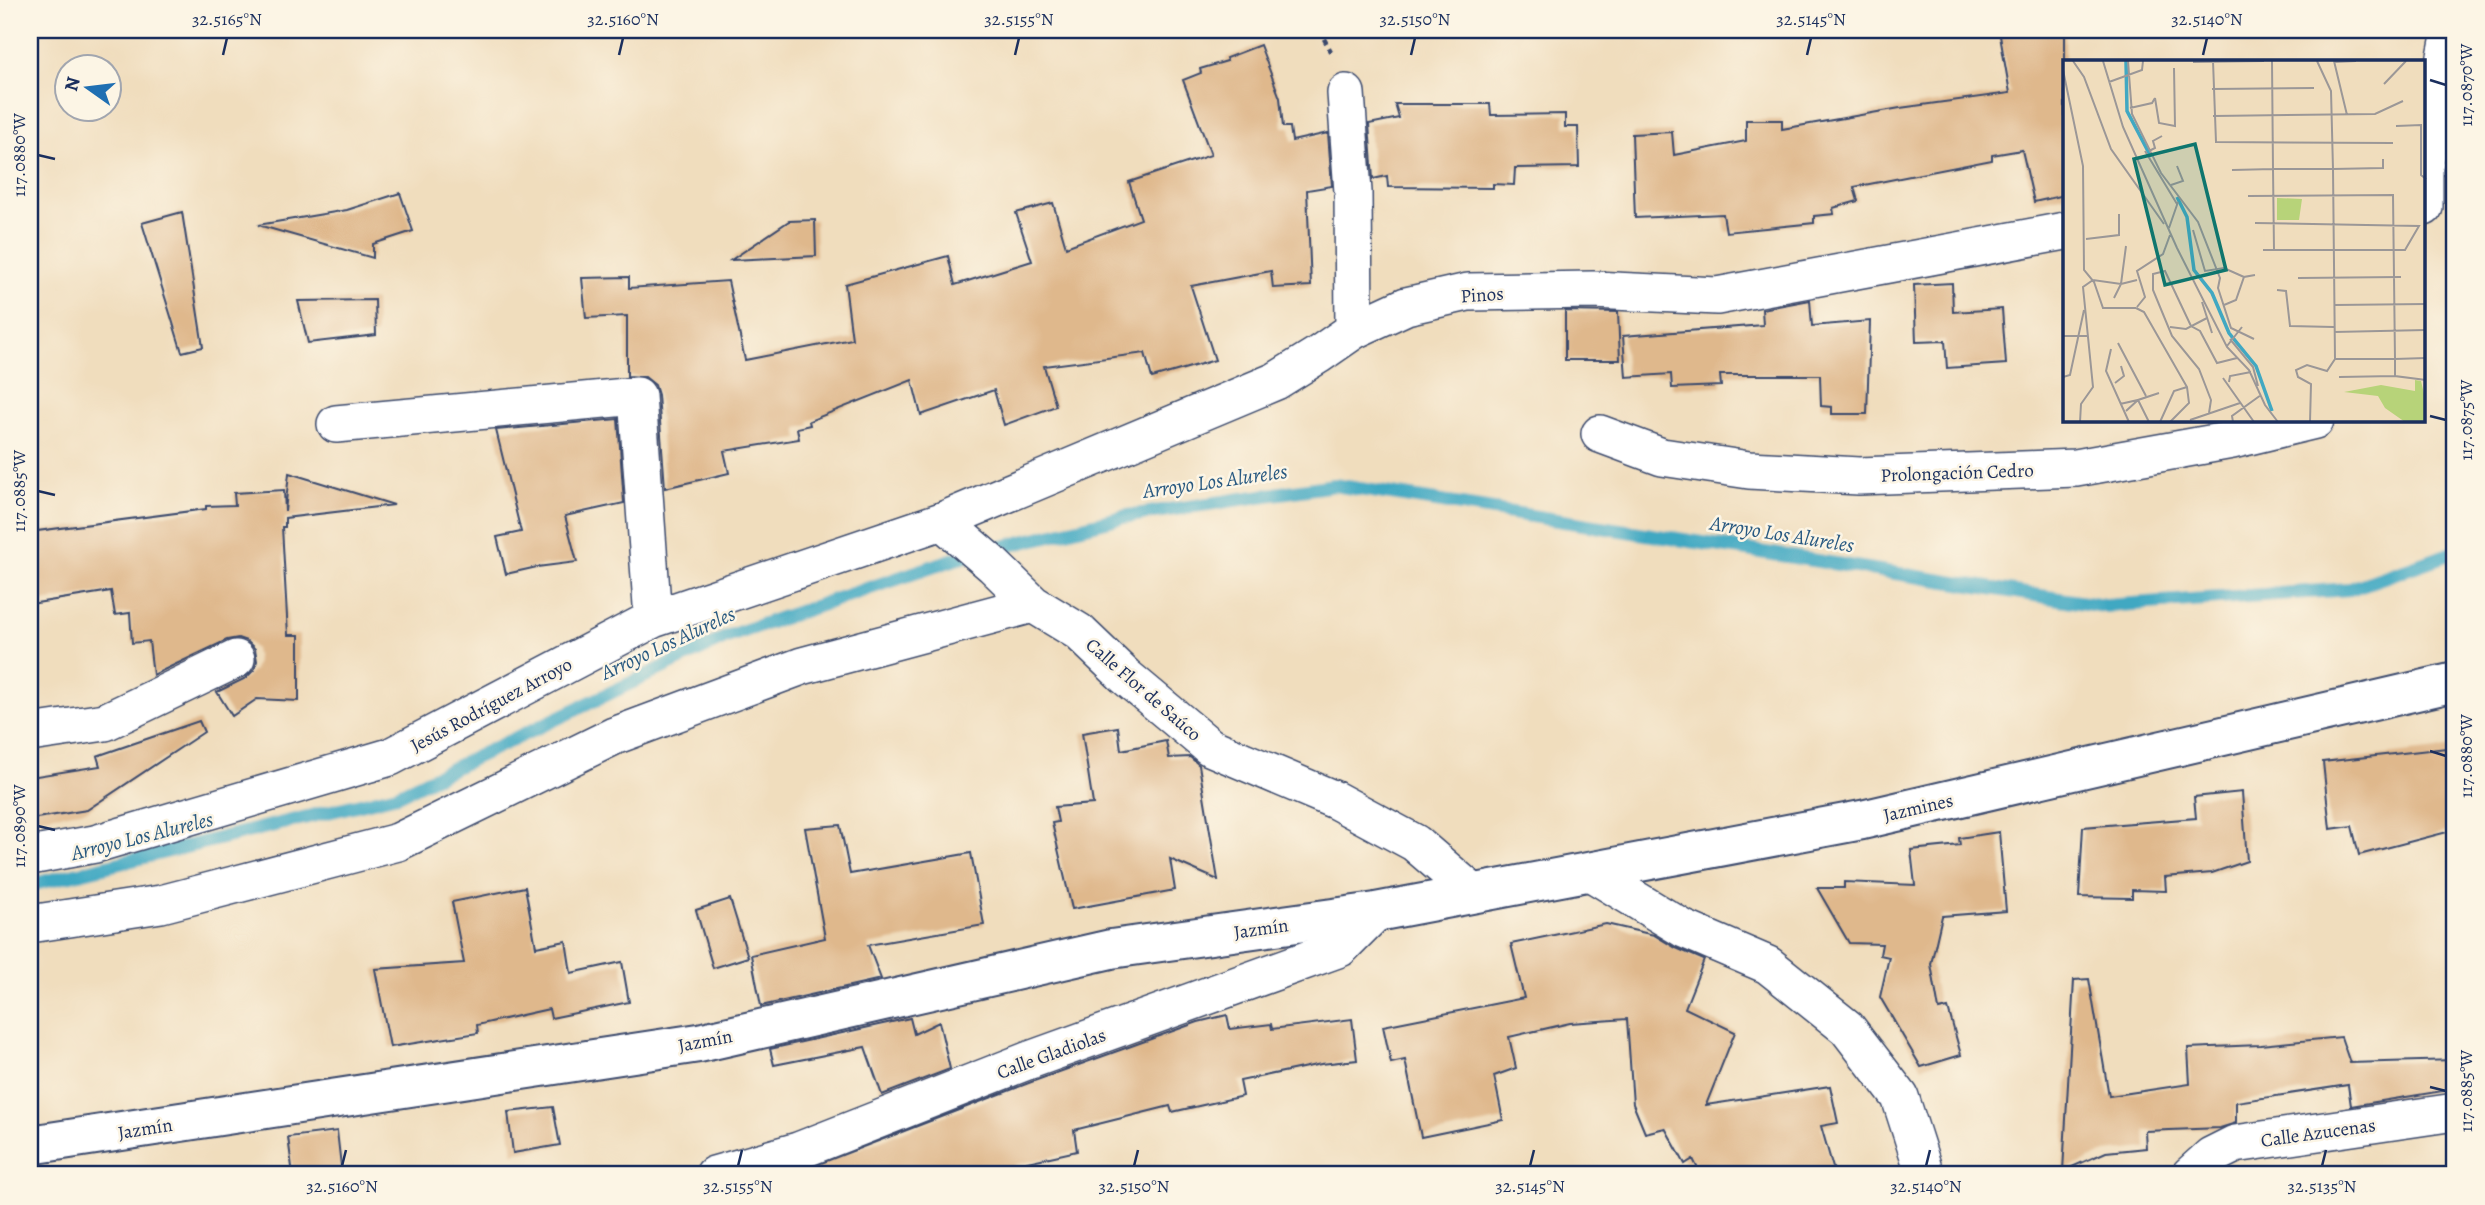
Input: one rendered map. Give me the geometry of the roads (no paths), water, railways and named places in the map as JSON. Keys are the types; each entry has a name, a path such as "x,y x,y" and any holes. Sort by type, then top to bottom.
{"main road":[{"name":"Jazmines","path":"1376,912 1862,820 2455,682"},
{"name":"Jazmín","path":"30,1145 699,1042 1111,948 1376,912"}],"street":[{"path":"2426,158 2450,36 2455,32"},
{"path":"1346,93 1353,192 1354,330"},
{"path":"2426,168 2455,166"},
{"name":"Pinos","path":"947,526 1276,380 1354,330 1406,306 1468,292 1593,290 1717,296 2063,230"},
{"path":"336,424 637,396 653,619"},
{"name":"Prolongación Cedro","path":"1600,434 1662,457 1749,470 1859,476 2076,468 2232,440 2307,422"},
{"name":"Calle Flor de Saúco","path":"947,526 1033,604 1079,632 1125,676 1210,747 1335,800 1415,843 1472,892"},
{"name":"Jesús Rodríguez Arroyo","path":"30,856 95,844 390,758 653,619 947,526"},
{"path":"30,925 161,904 398,842 614,736 802,666 1033,604"},
{"path":"30,733 105,722 236,659"},
{"path":"1590,872 1684,929 1768,965 1847,1028 1900,1097 1926,1175"},
{"name":"Calle Gladiolas","path":"715,1175 798,1151 1027,1061 1340,948 1376,912"},
{"name":"Calle Azucenas","path":"2190,1175 2211,1156 2235,1144 2455,1112"}],"waterway":[{"name":"Arroyo Los Alureles","path":"30,885 397,795 729,636 955,559 1122,517 1334,485 2104,606 2350,589 2455,552"}]}
